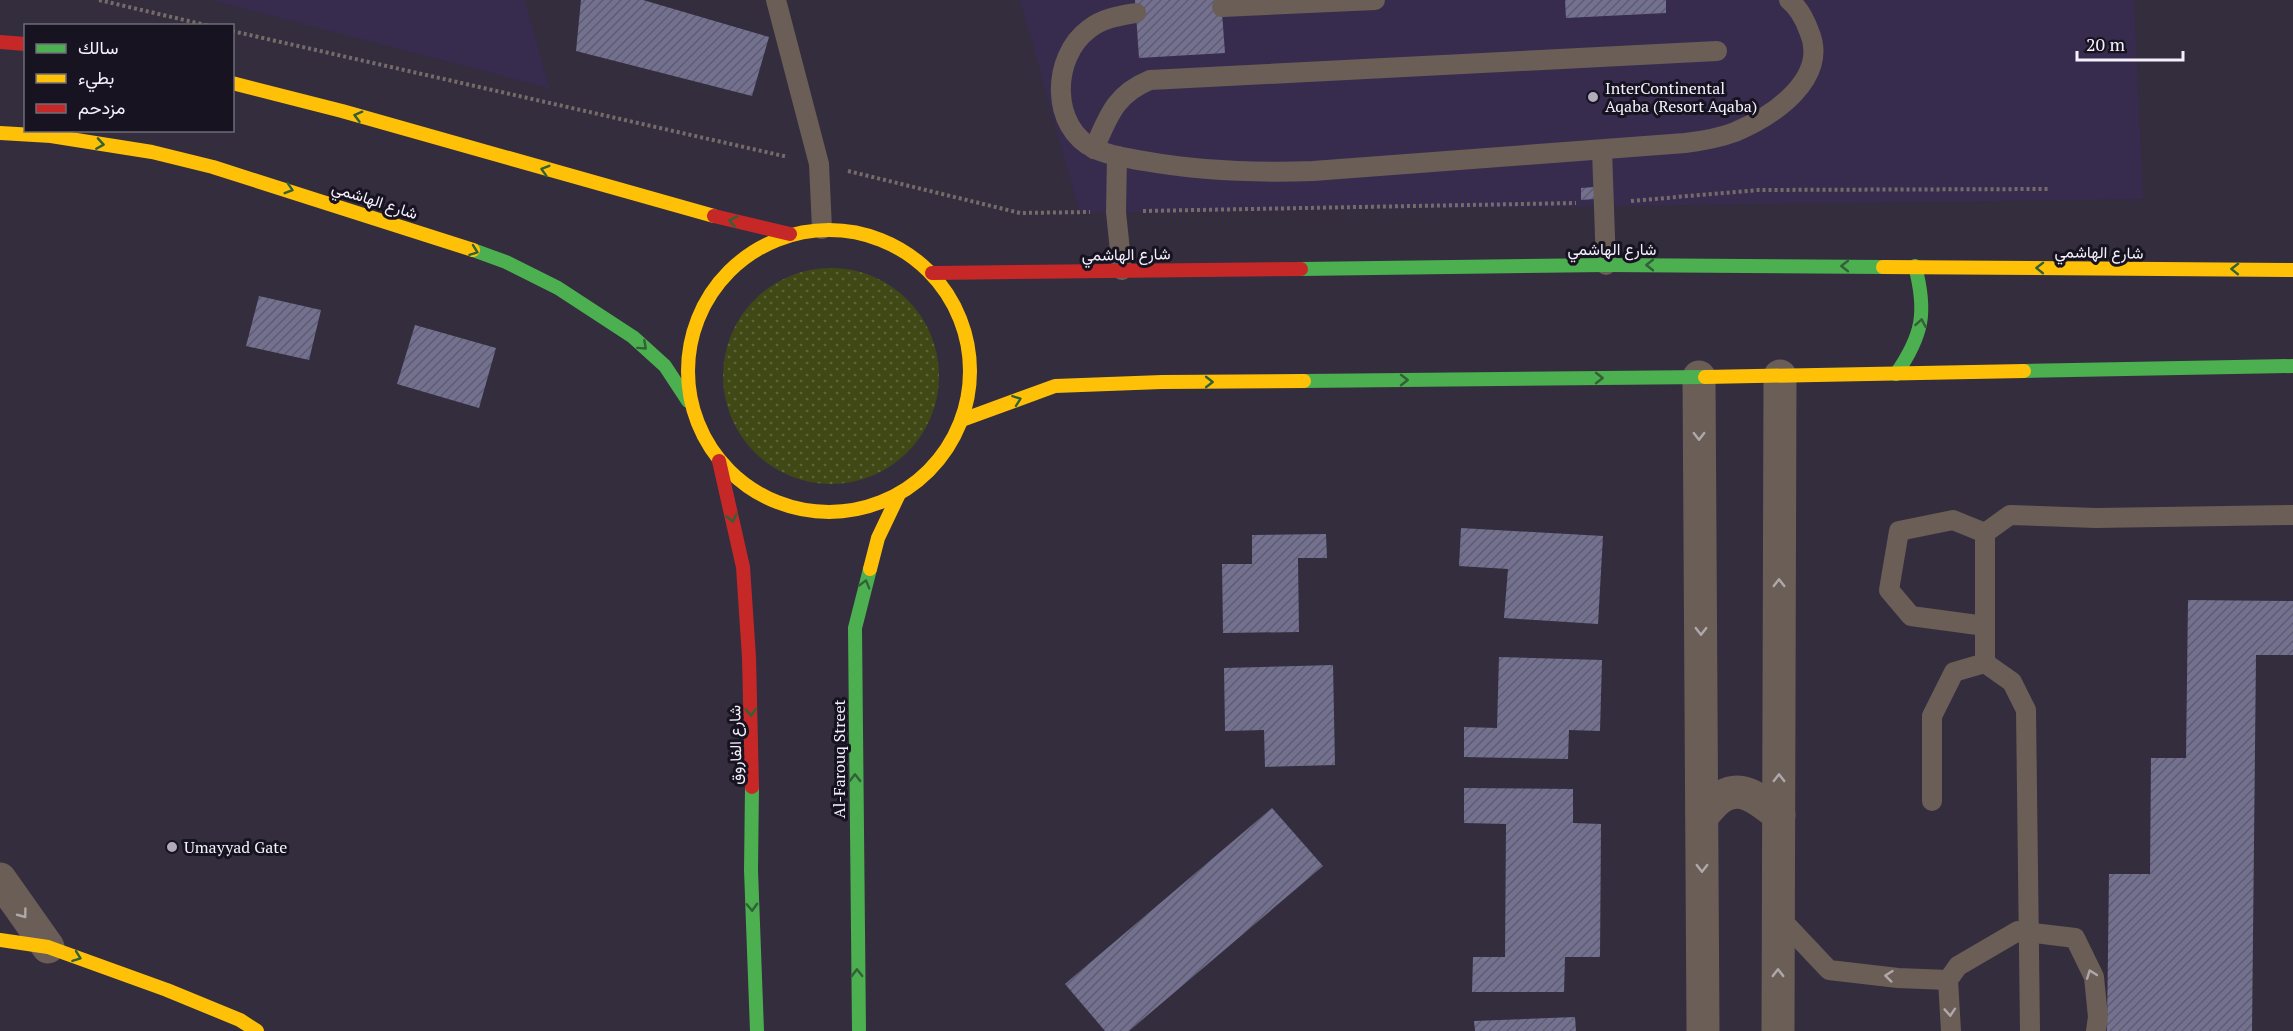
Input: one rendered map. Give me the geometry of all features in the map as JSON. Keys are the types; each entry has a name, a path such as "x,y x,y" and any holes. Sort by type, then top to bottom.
{"main road":[{"path":"0,42 24,44"},
{"path":"234,84 378,121 507,160 710,216 790,234"},
{"name":"شارع الهاشمي","path":"0,133 51,136 141,150 213,167 421,232 506,262 567,293 633,337 665,366 690,405"},
{"path":"822,229 852,231 882,238 909,253 932,273 955,304 968,342 970,381 962,420 947,449 926,475 899,494 868,507 836,513 802,511 771,501 742,484 719,461 701,434 690,405 687,362 696,319 718,282 751,252 790,234 822,229"},
{"name":"شارع الهاشمي","path":"932,273 1606,265 2293,270"},
{"path":"1896,374 1913,351 1922,323 1923,294 1915,266"},
{"path":"962,420 1055,386 1162,382 1780,376 2293,366"},
{"name":"شارع الفاروق","path":"719,461 742,567 747,634 753,754 751,870 757,1031"},
{"name":"Al-Farouq Street","path":"859,1031 855,628 878,538 899,494"},
{"path":"0,940 48,947 167,990 241,1027"}],"street":[{"path":"1778,1031 1780,376"},
{"path":"1699,377 1703,1031"},
{"path":"1702,816 1723,796 1740,792 1757,798 1779,815"},
{"path":"0,879 48,947"}],"lane":[{"path":"776,0 819,164 822,229"},
{"path":"1222,6 1375,0"},
{"path":"1136,14 1113,16 1088,29 1072,46 1063,69 1060,92 1065,115 1076,136 1094,149 1117,156 1173,166 1262,172 1313,171 1710,140 1734,132 1757,121 1777,107 1808,77 1815,58 1812,38 1804,19 1789,0"},
{"path":"1094,149 1115,104 1137,86 1150,81 1717,51"},
{"path":"1602,150 1606,265"},
{"path":"1117,156 1116,212 1122,270"},
{"path":"1985,533 2010,515 2096,518 2293,514"},
{"path":"1985,533 1953,520 1899,531 1889,590 1911,616 1985,626"},
{"path":"1985,533 1985,663"},
{"path":"1932,801 1932,716 1954,672 1985,663"},
{"path":"1985,663 2012,682 2026,710 2030,1031"},
{"path":"1778,916 1829,970 1898,978 1948,980"},
{"path":"1951,1031 1948,980 1958,966 2018,931 2075,938 2094,977 2098,1017 2096,1031"}],"path":[{"path":"99,0 201,24"}],"shaded area":[{"path":"211,0 525,0 549,88"},
{"name":"InterContinental Aqaba (Resort Aqaba)","path":"1020,0 2134,0 2143,199 1080,213"}],"green space":[{"path":"831,268 862,273 882,281 907,300 926,325 934,345 939,376 934,407 926,427 907,452 882,471 862,479 831,484 800,479 780,471 755,452 736,427 728,407 723,376 728,345 736,325 755,300 780,281 800,273"}],"building":[{"path":"581,0 643,0 769,37 752,96 576,51"},
{"path":"1135,0 1221,0 1225,53 1139,58"},
{"path":"1565,0 1666,0 1666,13 1566,18"},
{"path":"1595,187 1595,199 1581,200 1581,188"},
{"path":"259,296 321,310 309,360 246,346"},
{"path":"415,325 496,348 479,408 397,384"},
{"path":"1461,528 1603,536 1598,624 1504,618 1508,569 1459,566"},
{"path":"1326,534 1327,558 1298,558 1299,632 1223,633 1222,564 1252,564 1252,535"},
{"path":"2188,600 2293,601 2293,655 2256,655 2252,1031 2107,1031 2109,874 2150,874 2151,758 2186,758"},
{"path":"1499,657 1602,660 1600,731 1569,730 1568,759 1464,757 1464,727 1497,728"},
{"path":"1333,665 1335,765 1265,767 1264,730 1225,731 1224,668"},
{"path":"1464,788 1573,789 1573,823 1601,824 1600,957 1565,957 1564,992 1472,992 1473,957 1505,957 1506,824 1464,823"},
{"path":"1272,808 1323,866 1129,1031 1105,1031 1065,984"},
{"path":"1575,1017 1576,1031 1475,1031 1474,1021"}],"traffic: fast":[{"path":"473,250 506,262 558,288 633,337 665,366 688,401"},
{"path":"1301,269 1606,265 1883,267"},
{"path":"1896,374 1912,347 1920,323 1921,297 1915,266"},
{"path":"2024,371 2293,366"},
{"path":"1304,381 1705,377"},
{"path":"859,1031 855,628 870,569"},
{"path":"752,787 751,870 757,1031"}],"traffic: slow":[{"path":"234,84 342,111 714,216"},
{"path":"0,133 51,136 152,152 213,167 473,250"},
{"path":"843,230 857,232 896,246 929,271 947,292 960,317 968,343 970,371 968,399 960,425 947,450 929,471 908,489 883,502 857,510 815,512 801,510 762,496 739,480 720,461 704,438 690,399 688,357 690,343 704,304 720,281 739,262 762,246 801,232 843,230"},
{"path":"1883,267 2293,270"},
{"path":"1705,377 2024,371"},
{"path":"962,420 1055,386 1162,382 1304,381"},
{"path":"870,569 878,538 899,494"},
{"path":"0,940 48,947 167,990 240,1020 257,1031"}],"traffic: jam":[{"path":"0,42 24,44"},
{"path":"714,216 790,234"},
{"path":"932,273 1301,269"},
{"path":"719,461 743,567 749,657 752,787"}],"place":[{"name":"InterContinental Aqaba (Resort Aqaba)","path":"1593,97"},
{"name":"Umayyad Gate","path":"172,847"}]}
